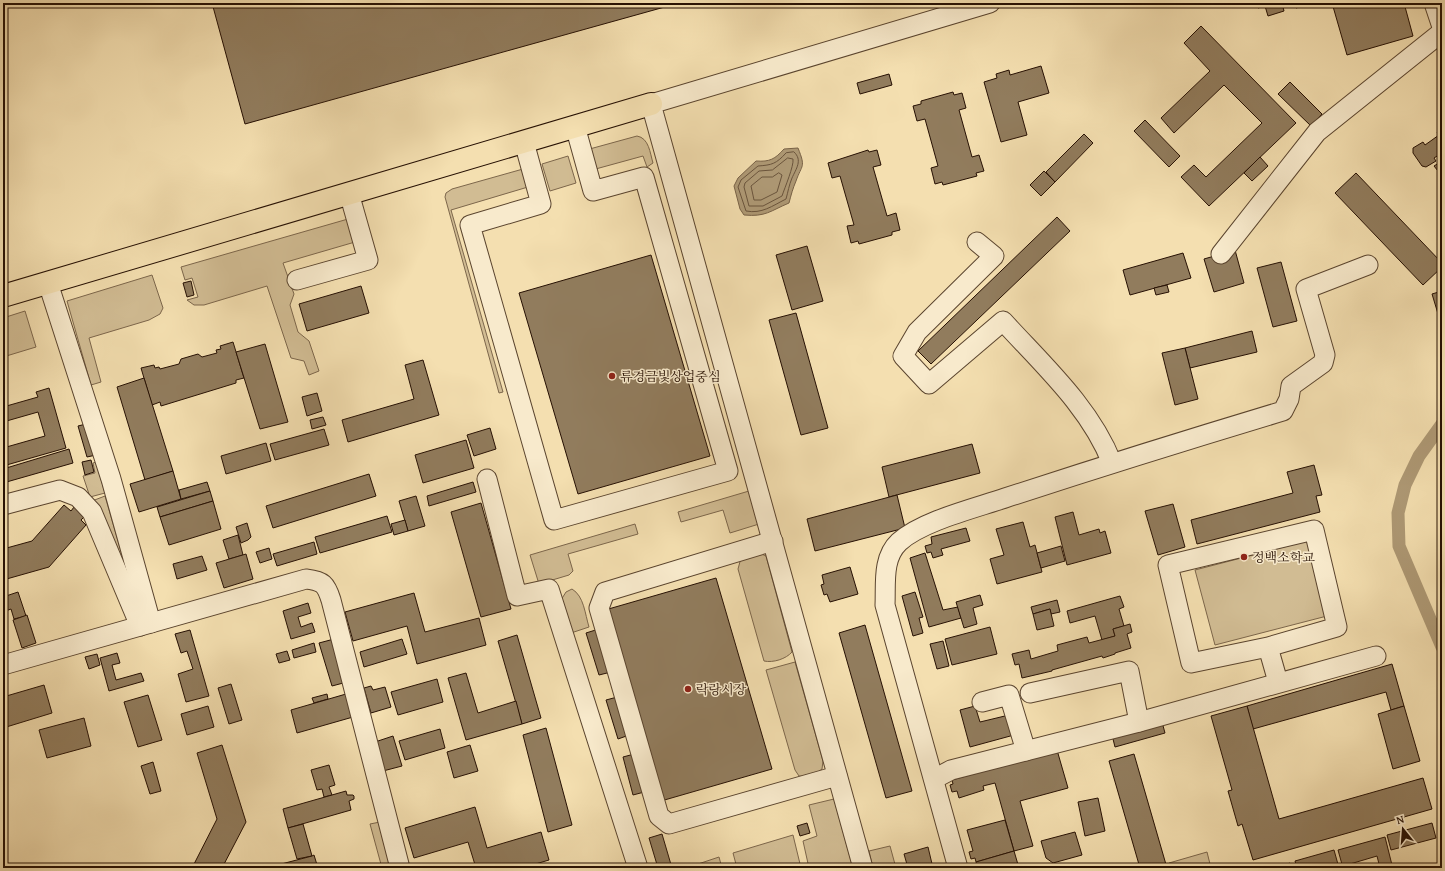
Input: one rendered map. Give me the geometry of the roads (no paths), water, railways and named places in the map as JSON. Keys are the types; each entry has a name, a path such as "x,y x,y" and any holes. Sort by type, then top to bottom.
{"main road":[{"path":"3,296 650,104"}],"street":[{"path":"863,868 650,104 990,3"},
{"path":"1434,3 1442,27"},
{"path":"1221,254 1317,132 1442,32"},
{"path":"575,126 593,191 669,169"},
{"path":"524,142 541,204 470,225 554,520 728,471 644,177"},
{"path":"297,280 368,260 349,193"},
{"path":"977,242 994,256 916,332 903,356 929,384 1003,321 1071,395 1104,443 1112,463"},
{"path":"958,868 886,605 886,564 898,543 915,531 958,514 1112,463 1282,411 1289,399 1291,386 1323,363 1325,355 1306,289 1368,265"},
{"path":"48,283 111,479 145,624"},
{"path":"487,479 517,596 549,589 638,868"},
{"path":"3,505 60,490 78,497 92,512 145,624"},
{"path":"1314,530 1337,627 1268,646 1191,663 1168,565 1314,530"},
{"path":"773,541 605,592 598,608 659,816 669,824 837,776"},
{"path":"3,665 306,579 319,581 327,588 400,868"},
{"path":"1268,646 1278,682"},
{"path":"934,779 951,770 1139,722 1278,682 1376,656"},
{"path":"1030,693 1129,671 1139,722"},
{"path":"982,702 1009,696 1026,751"}],"water":[{"path":"798,148 802,159 802,166 789,203 763,214 744,215 740,209 734,186 738,178 756,161 772,159 784,149"}],"waterway":[{"path":"1442,424 1419,456 1405,485 1398,513 1399,546 1442,647"}],"place":[{"name":"류경금빛상업중심","path":"612,376"},
{"name":"정백소학교","path":"1244,557"},
{"name":"락랑시장","path":"688,689"}]}
